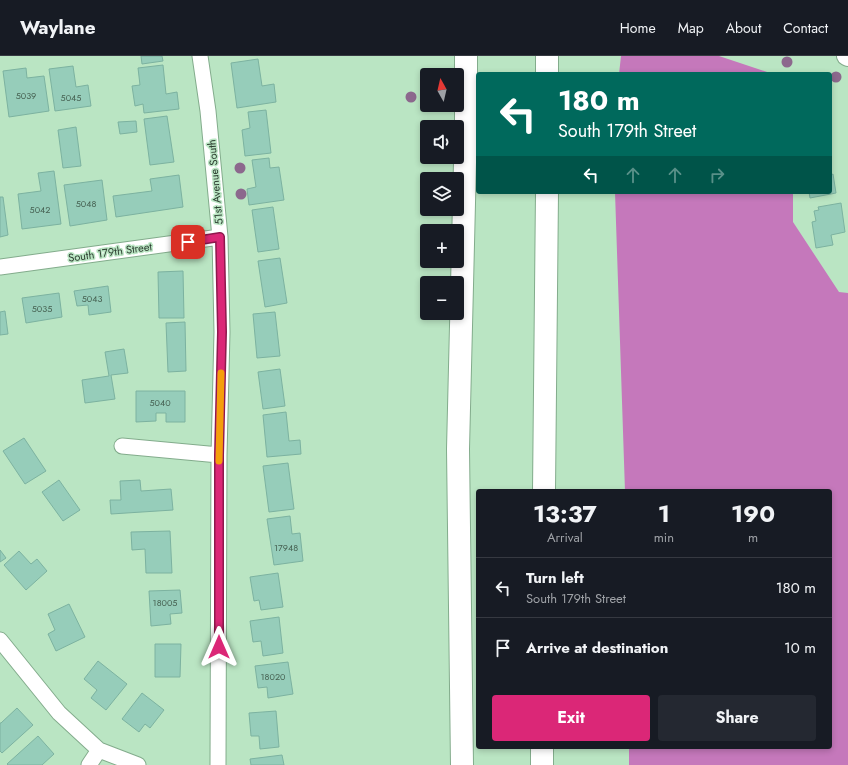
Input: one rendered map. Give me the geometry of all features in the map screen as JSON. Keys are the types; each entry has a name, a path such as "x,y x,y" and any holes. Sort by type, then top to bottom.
{"highway":[{"path":"462,765 458,449 466,121 466,56"},
{"path":"547,56 547,72"},
{"path":"544,489 547,194"},
{"path":"542,749 542,765"}],"street":[{"name":"51st Avenue South","path":"200,56 208,111 220,237 222,332 219,455 218,765"},
{"name":"South 179th Street","path":"0,267 220,237"},
{"path":"122,446 219,455"},
{"path":"0,640 5,658 59,713 99,750 138,765"},
{"path":"89,765 99,750"}],"shaded area":[{"path":"621,56 719,56 767,72 619,72"},
{"path":"615,194 793,194 793,222 839,292 848,293 848,765 629,765 629,749 832,749 832,489 625,489"}],"building":[{"path":"141,56 162,56 163,61 142,64"},
{"path":"258,59 262,86 274,84 276,102 237,108 231,63"},
{"path":"163,65 166,94 177,92 179,109 144,113 143,104 135,106 132,86 140,85 138,68"},
{"path":"73,66 76,87 88,85 91,106 55,111 49,69"},
{"path":"26,68 27,78 44,76 49,111 9,117 3,71"},
{"path":"266,110 271,153 245,156 242,130 250,128 248,112"},
{"path":"167,116 174,162 150,165 144,119"},
{"path":"136,121 137,132 120,134 118,122"},
{"path":"76,127 81,166 63,168 58,130"},
{"path":"269,158 270,168 279,167 284,200 249,205 247,189 256,187 252,160"},
{"path":"54,171 61,224 22,229 18,194 41,191 38,173"},
{"path":"833,174 836,193 832,194"},
{"path":"179,175 183,207 116,217 113,196 152,191 150,179"},
{"path":"102,180 107,220 70,226 64,185"},
{"path":"809,194 831,194 810,198"},
{"path":"0,197 3,197 8,235 0,237"},
{"path":"841,203 845,232 831,235 833,245 816,248 812,222 816,221 814,211 819,210 818,207"},
{"path":"273,207 279,249 258,252 252,210"},
{"path":"280,258 287,303 265,307 258,261"},
{"path":"183,271 184,318 159,318 158,272"},
{"path":"108,286 111,312 89,315 88,305 77,306 74,291"},
{"path":"59,293 62,317 26,323 22,298"},
{"path":"5,311 8,334 0,335 0,312"},
{"path":"275,312 280,356 257,358 253,314"},
{"path":"185,322 186,371 168,372 166,323"},
{"path":"124,349 128,373 111,375 115,399 85,403 82,380 109,376 105,352"},
{"path":"280,369 285,406 263,409 258,372"},
{"path":"136,391 185,391 185,422 166,422 166,413 156,413 156,421 136,422"},
{"path":"286,412 289,441 300,440 301,454 267,457 263,415"},
{"path":"24,438 46,471 25,484 3,451"},
{"path":"288,463 294,509 269,512 263,466"},
{"path":"59,480 80,510 63,521 42,492"},
{"path":"140,480 141,491 171,489 173,510 111,514 110,500 121,500 120,481"},
{"path":"290,516 292,534 300,533 303,561 274,565 267,519"},
{"path":"170,531 172,573 146,573 145,549 132,550 131,532"},
{"path":"0,550 6,558 0,562"},
{"path":"19,551 31,564 37,559 47,571 26,590 4,565"},
{"path":"278,573 283,607 261,610 259,600 254,601 250,577"},
{"path":"180,590 182,613 170,614 171,624 151,626 149,591"},
{"path":"69,604 85,637 56,651 48,634 55,630 48,614"},
{"path":"279,617 283,653 263,656 261,641 253,642 250,621"},
{"path":"155,644 181,644 180,677 155,677"},
{"path":"98,661 127,684 106,710 91,698 97,690 84,679"},
{"path":"288,662 293,694 268,698 267,687 258,688 255,666"},
{"path":"142,693 164,710 150,728 145,724 139,732 122,719"},
{"path":"17,708 33,725 2,753 0,751 0,723"},
{"path":"276,711 279,747 260,749 259,736 251,736 249,713"},
{"path":"38,736 54,754 42,765 7,764"},
{"path":"282,755 284,765 251,765 250,759"}],"slow traffic":[{"path":"219,461 221,373"}],"route":[{"path":"188,242 220,237 222,332 219,455 219,647"}]}
